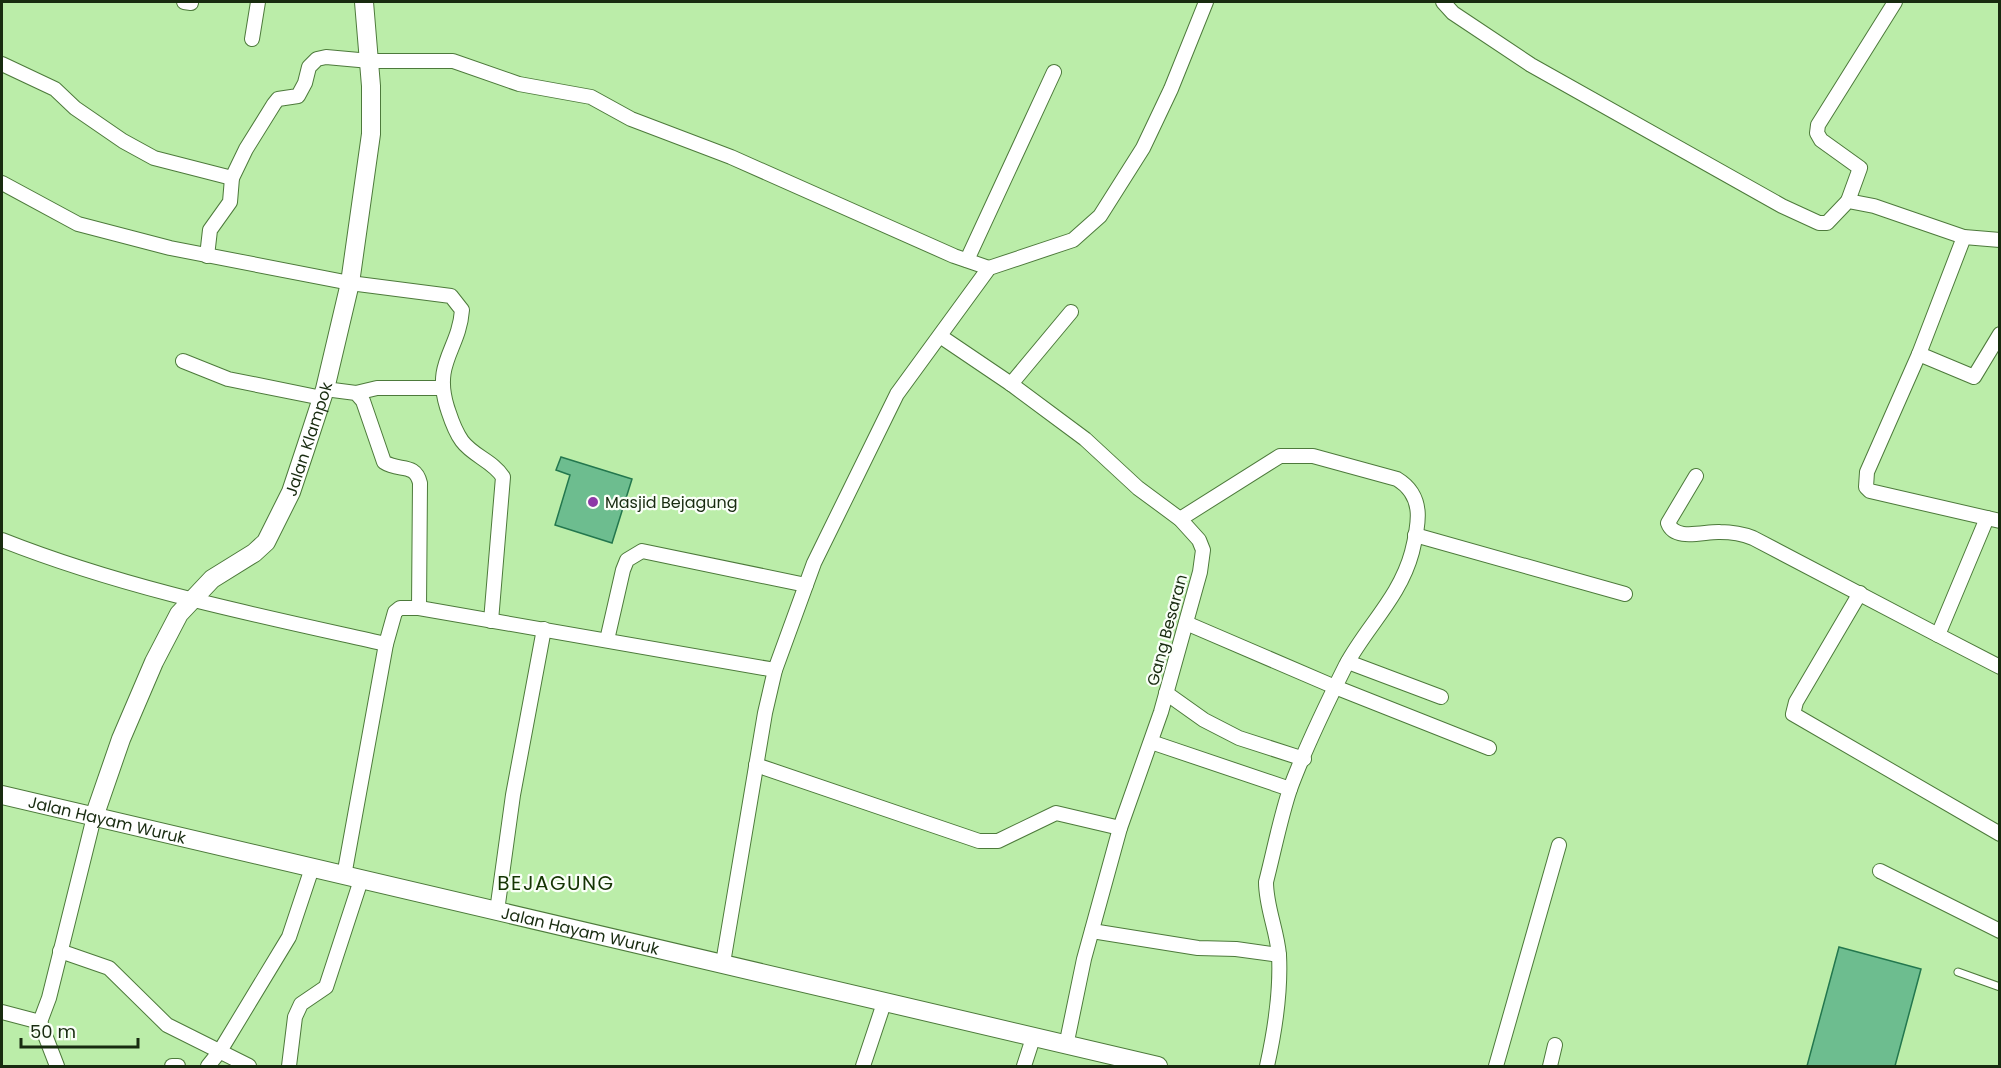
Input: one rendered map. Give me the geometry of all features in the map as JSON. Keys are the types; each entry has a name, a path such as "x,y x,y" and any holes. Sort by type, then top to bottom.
{"main road":[{"name":"Jalan Klampok","path":"94,817 121,739 154,662 179,614 212,579 254,553 271,535 291,492 324,393 350,283 371,134 370,61 364,2"},
{"name":"Jalan Hayam Wuruk","path":"2,795 1158,1066"}],"street":[{"path":"252,39 258,2"},
{"path":"723,963 756,765 775,670 814,563 897,394 989,268 1073,240 1100,216 1143,148 1175,79 1206,2"},
{"path":"1443,2 1453,13 1531,65 1782,206 1824,224 1848,201 1860,168 1821,140 1817,133 1818,125 1895,2"},
{"path":"207,256 210,230 230,202 232,178 246,149 274,104 278,99 298,96 305,83 309,67 317,59 334,57 370,61 453,61 519,84 591,97 631,119 731,157 989,268"},
{"path":"2,64 55,89 123,141 154,158 232,178"},
{"path":"967,260 1054,72"},
{"path":"2,183 78,224 207,256 350,283 451,296 459,303 462,310 461,320 442,375 441,388 453,425 460,438 469,450 503,477 491,621"},
{"path":"1848,201 1874,206 1964,237 2000,240"},
{"path":"1938,635 1993,520 1870,491 1866,487 1867,472 1919,354 1964,237"},
{"path":"1011,384 1071,312"},
{"path":"1919,354 1974,377 2000,334"},
{"name":"Gang Besaran","path":"940,336 1011,384 1085,439 1138,488 1180,519 1199,540 1203,550 1186,623 1166,693 1120,828 1092,931 1066,1046"},
{"path":"183,361 228,379 324,393 356,393 377,388 441,388"},
{"path":"356,393 369,414 384,462 412,469 418,474 420,483 419,608"},
{"path":"1180,519 1280,456 1313,456 1397,479 1408,486 1418,506 1415,535 1402,582 1348,662 1290,789 1266,882 1266,897 1272,913 1279,955 1277,1016 1267,1066"},
{"path":"1696,476 1668,523 1671,527 1687,535 1720,532 1745,535 2000,667"},
{"path":"1415,535 1624,594"},
{"path":"2,540 54,561 191,600 386,644"},
{"path":"607,640 622,570 627,560 642,551 806,585"},
{"path":"1860,593 1796,702 1793,714 2000,834"},
{"path":"289,1066 292,1033 298,1010 307,999 326,987 352,878 386,644 395,612 400,608 419,608 775,670"},
{"path":"1186,623 1335,687 1489,748"},
{"path":"497,911 513,795 544,629"},
{"path":"1348,662 1441,698"},
{"path":"1166,693 1204,720 1239,738 1304,759"},
{"path":"1151,742 1290,789"},
{"path":"756,765 979,841 998,841 1056,813 1120,828"},
{"path":"57,1066 40,1022 94,817"},
{"path":"1496,1066 1559,845"},
{"path":"208,1066 220,1051 289,937 312,868"},
{"path":"1880,871 2000,931"},
{"path":"1092,931 1198,948 1236,948 1279,955"},
{"path":"60,951 109,968 167,1025 249,1066"},
{"path":"863,1066 884,1003"},
{"path":"2,1012 40,1022"},
{"path":"1024,1066 1033,1038"},
{"path":"1550,1066 1555,1045"},
{"path":"172,1066 178,1066"}],"lane":[{"path":"1958,972 2000,987"}],"building":[{"name":"Masjid Bejagung","path":"561,457 632,479 612,543 555,525 570,475 556,470"},
{"path":"1839,947 1921,969 1895,1066 1807,1066"}],"place":[{"name":"Masjid Bejagung","path":"593,502"}],"district":[{"name":"BEJAGUNG","path":"556,883"}]}
